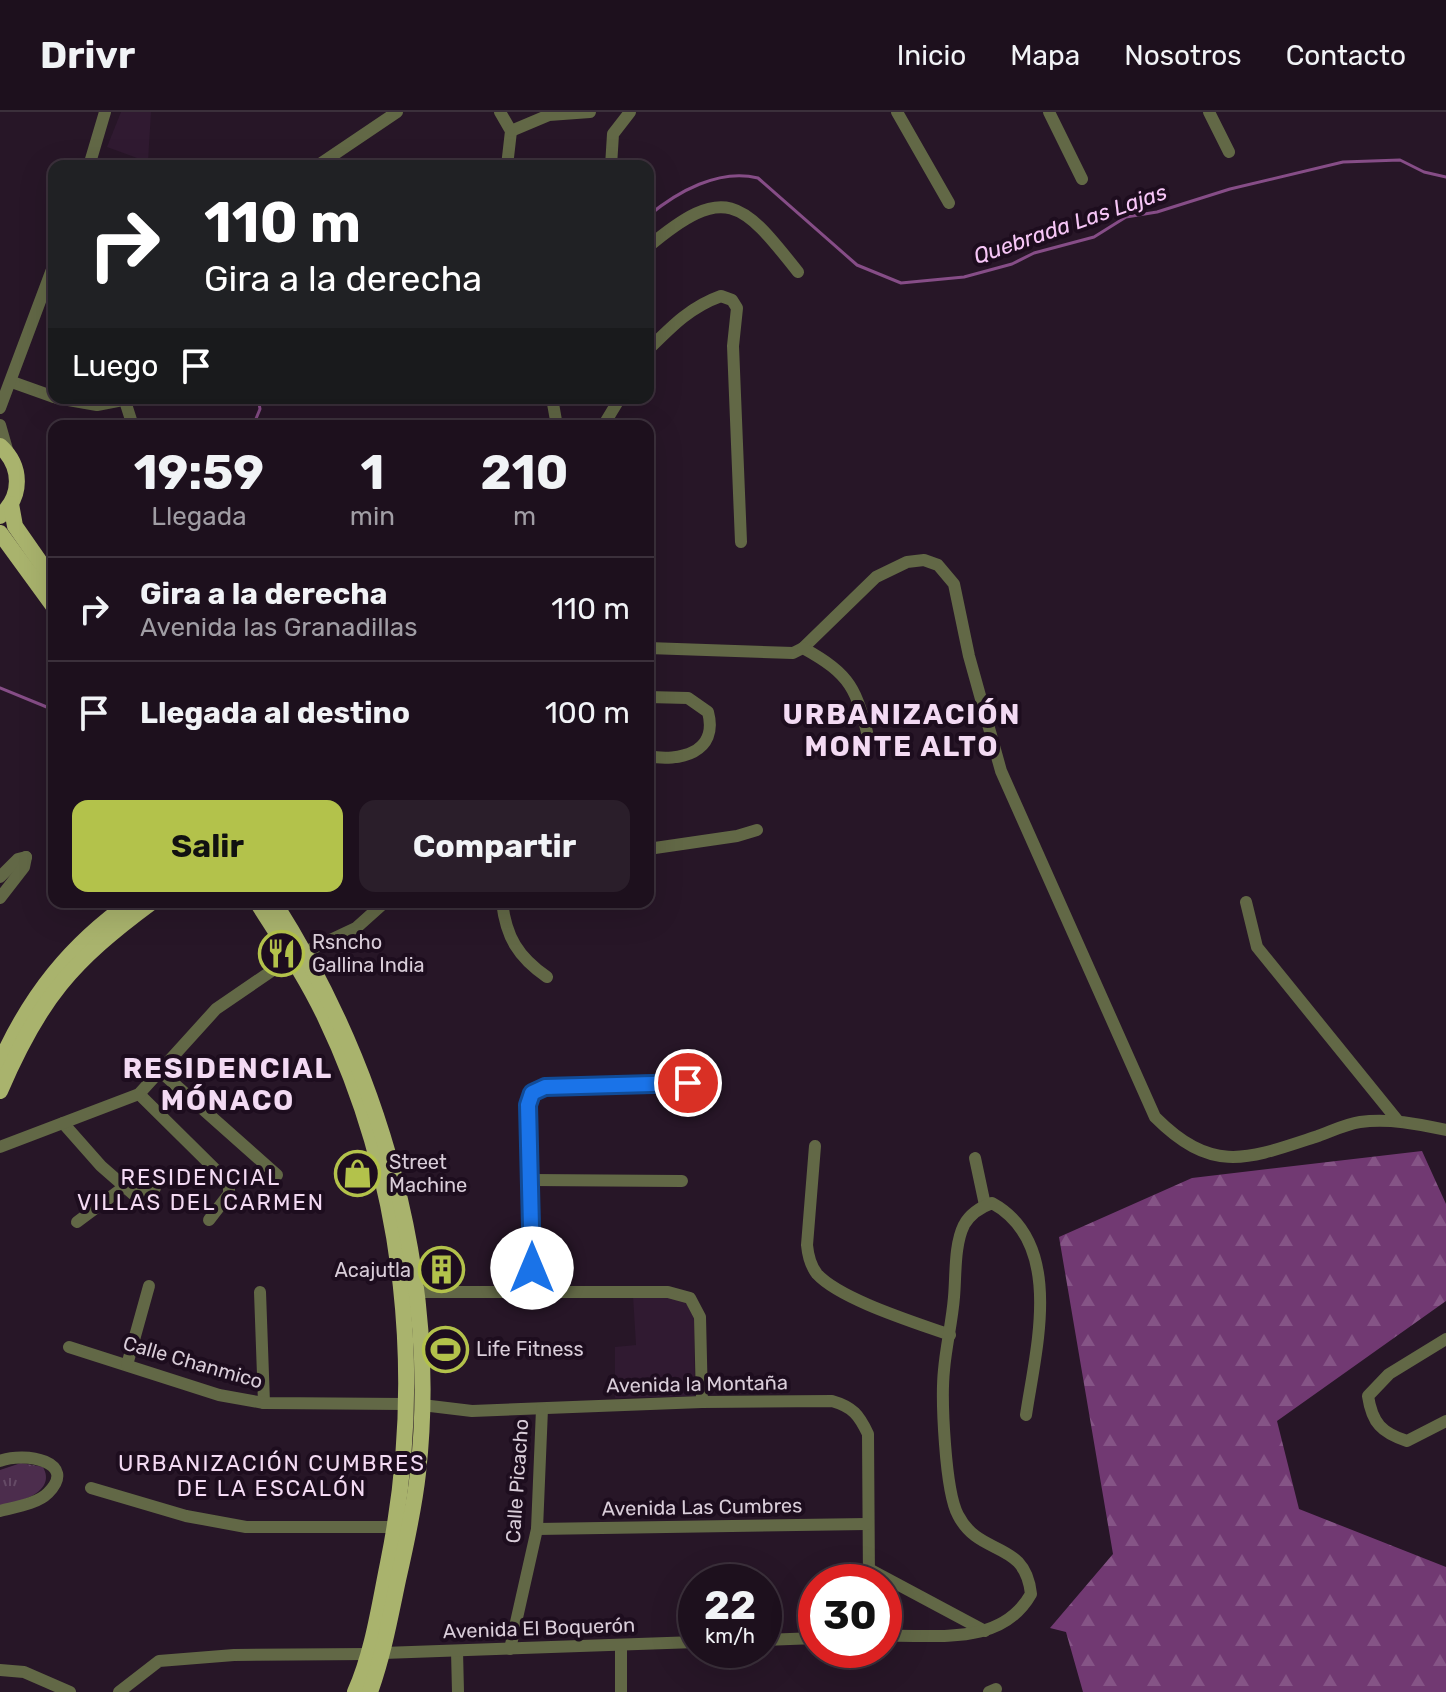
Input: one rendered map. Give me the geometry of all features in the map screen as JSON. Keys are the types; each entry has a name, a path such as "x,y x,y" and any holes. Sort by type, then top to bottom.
{"main road":[{"path":"4,450 17,478 5,510 48,573"},
{"path":"0,533 48,599"},
{"path":"0,1063 17,1024 44,982 78,944 123,908"},
{"path":"0,1091 45,1001 61,980 109,934 144,908"},
{"path":"262,908 298,954 337,1012 361,1072 393,1174 416,1292 413,1404 416,1486 376,1654 355,1692"},
{"path":"281,908 344,1065 383,1185 404,1293 413,1404 370,1692"}],"street":[{"path":"91,160 105,112"},
{"path":"326,160 397,112"},
{"path":"500,112 511,131 508,160"},
{"path":"511,131 549,115 590,112"},
{"path":"897,112 949,203"},
{"path":"1049,112 1082,179"},
{"path":"1209,112 1229,152"},
{"path":"611,160 613,134 628,114"},
{"path":"654,243 689,217 712,208 733,207 748,214 798,272"},
{"path":"0,408 48,281"},
{"path":"654,344 682,316 710,300 721,296 732,300 737,308 733,346 741,542"},
{"path":"12,382 48,395"},
{"path":"0,425 4,450"},
{"path":"654,648 779,654 803,648 876,577 907,562 924,560 938,565 954,584 969,656 1001,771 1116,1036 1155,1117 1176,1139 1201,1154 1242,1158 1359,1122 1398,1121 1446,1130"},
{"path":"803,648 841,673 857,694 869,740"},
{"path":"654,697 688,698 708,712 711,721 705,742 696,753 669,760 654,757"},
{"path":"654,848 737,836 757,830"},
{"path":"0,856 4,873"},
{"path":"0,898 24,867 26,857 18,859 4,873"},
{"path":"1246,902 1257,947 1398,1121"},
{"path":"0,1147 139,1094 216,1009 298,954 356,928 378,908"},
{"path":"503,908 505,929 518,951 526,963 547,977"},
{"path":"161,1072 277,1175"},
{"path":"532,1291 528,1105 532,1093 545,1087 688,1083"},
{"path":"139,1094 229,1183 229,1194 209,1220"},
{"path":"63,1123 133,1194 155,1188"},
{"path":"815,1146 807,1245 808,1260 817,1274 871,1305 950,1335"},
{"path":"975,1158 985,1205"},
{"path":"531,1180 682,1181"},
{"path":"77,1222 124,1187"},
{"path":"902,1635 988,1632 1012,1621 1031,1594 1030,1581 1017,1559 984,1543 969,1531 957,1513 951,1493 944,1371 964,1225 985,1205 992,1203 1008,1212 1021,1227 1039,1280 1041,1307 1026,1415"},
{"path":"127,1365 149,1286"},
{"path":"260,1292 264,1403"},
{"path":"416,1292 668,1292 690,1298 700,1317 702,1402"},
{"path":"1446,1339 1389,1374 1368,1396 1371,1417 1387,1435 1407,1441 1446,1421"},
{"name":"Calle Chanmico","path":"69,1347 219,1395 264,1403 413,1404"},
{"name":"Avenida la Montaña","path":"413,1404 472,1411 702,1402 832,1401 849,1406 860,1417 868,1434 867,1524"},
{"name":"Calle Picacho","path":"510,1649 537,1529 542,1409"},
{"path":"0,1461 34,1456 49,1462 55,1470 55,1480 49,1492 35,1501 0,1511"},
{"path":"91,1488 186,1516 246,1527 395,1527"},
{"path":"867,1524 869,1564"},
{"name":"Avenida Las Cumbres","path":"537,1529 867,1524"},
{"path":"902,1591 988,1632"},
{"name":"Avenida El Boquerón","path":"119,1692 159,1661 234,1655 376,1654 678,1643"},
{"path":"621,1645 621,1692"},
{"path":"457,1651 458,1692"},
{"path":"0,1670 24,1672 70,1692"}],"shaded area":[{"path":"121,112 151,112 148,160 107,147"},
{"path":"633,1296 668,1296 685,1301 694,1318 695,1396 615,1398 615,1347 636,1345"}],"green space":[{"path":"1422,1151 1446,1204 1446,1301 1277,1421 1299,1509 1446,1567 1446,1692 1083,1692 1066,1632 1050,1628 1113,1554 1059,1237 1192,1178"},
{"path":"21,1463 43,1467 45,1484 34,1495 0,1507 0,1470"}],"waterway":[{"name":"Quebrada Las Lajas","path":"654,212 685,191 714,179 728,176 758,178 857,265 901,283 964,277 1012,264 1034,253 1094,237 1126,217 1157,212 1230,189 1343,162 1400,160 1424,172 1446,177"},
{"name":"Quebrada Las Lajas","path":"255,420 259,404"},
{"name":"Quebrada Las Lajas","path":"0,688 48,708"}],"place":[{"name":"Rsncho Gallina India","path":"281,953"},
{"name":"Street Machine","path":"358,1174"},
{"name":"Acajutla","path":"442,1270"},
{"name":"Life Fitness","path":"445,1349"}],"district":[{"name":"URBANIZACIÓN MONTE ALTO","path":"902,730"},
{"name":"RESIDENCIAL MÓNACO","path":"228,1084"},
{"name":"RESIDENCIAL VILLAS DEL CARMEN","path":"201,1190"},
{"name":"URBANIZACIÓN CUMBRES DE LA ESCALÓN","path":"272,1476"}],"route":[{"path":"532,1268 528,1105 532,1093 545,1087 688,1083"}]}
